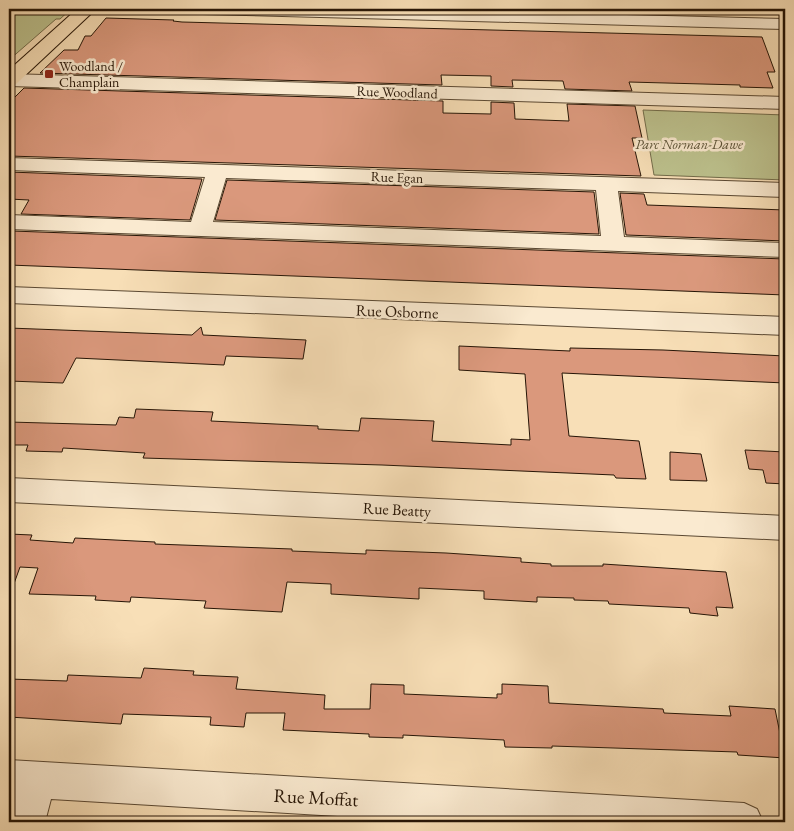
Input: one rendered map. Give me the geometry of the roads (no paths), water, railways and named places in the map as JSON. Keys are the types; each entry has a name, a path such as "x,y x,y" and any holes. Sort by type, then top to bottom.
{"main road":[{"path":"9,80 87,9"}],"street":[{"path":"203,9 479,12 785,24"},
{"name":"Rue Woodland","path":"9,80 785,103"},
{"name":"Rue Egan","path":"9,164 785,190"},
{"path":"200,229 217,171"},
{"path":"606,184 613,244"},
{"path":"9,222 785,250"},
{"name":"Rue Osborne","path":"9,295 785,326"},
{"name":"Rue Beatty","path":"9,490 785,528"},
{"path":"24,779 26,822"},
{"name":"Rue Moffat","path":"24,779 744,822"}],"place":[{"name":"Woodland / Champlain","path":"49,74"}],"park label":[{"name":"Parc Norman-Dawe","path":"689,144"}]}
